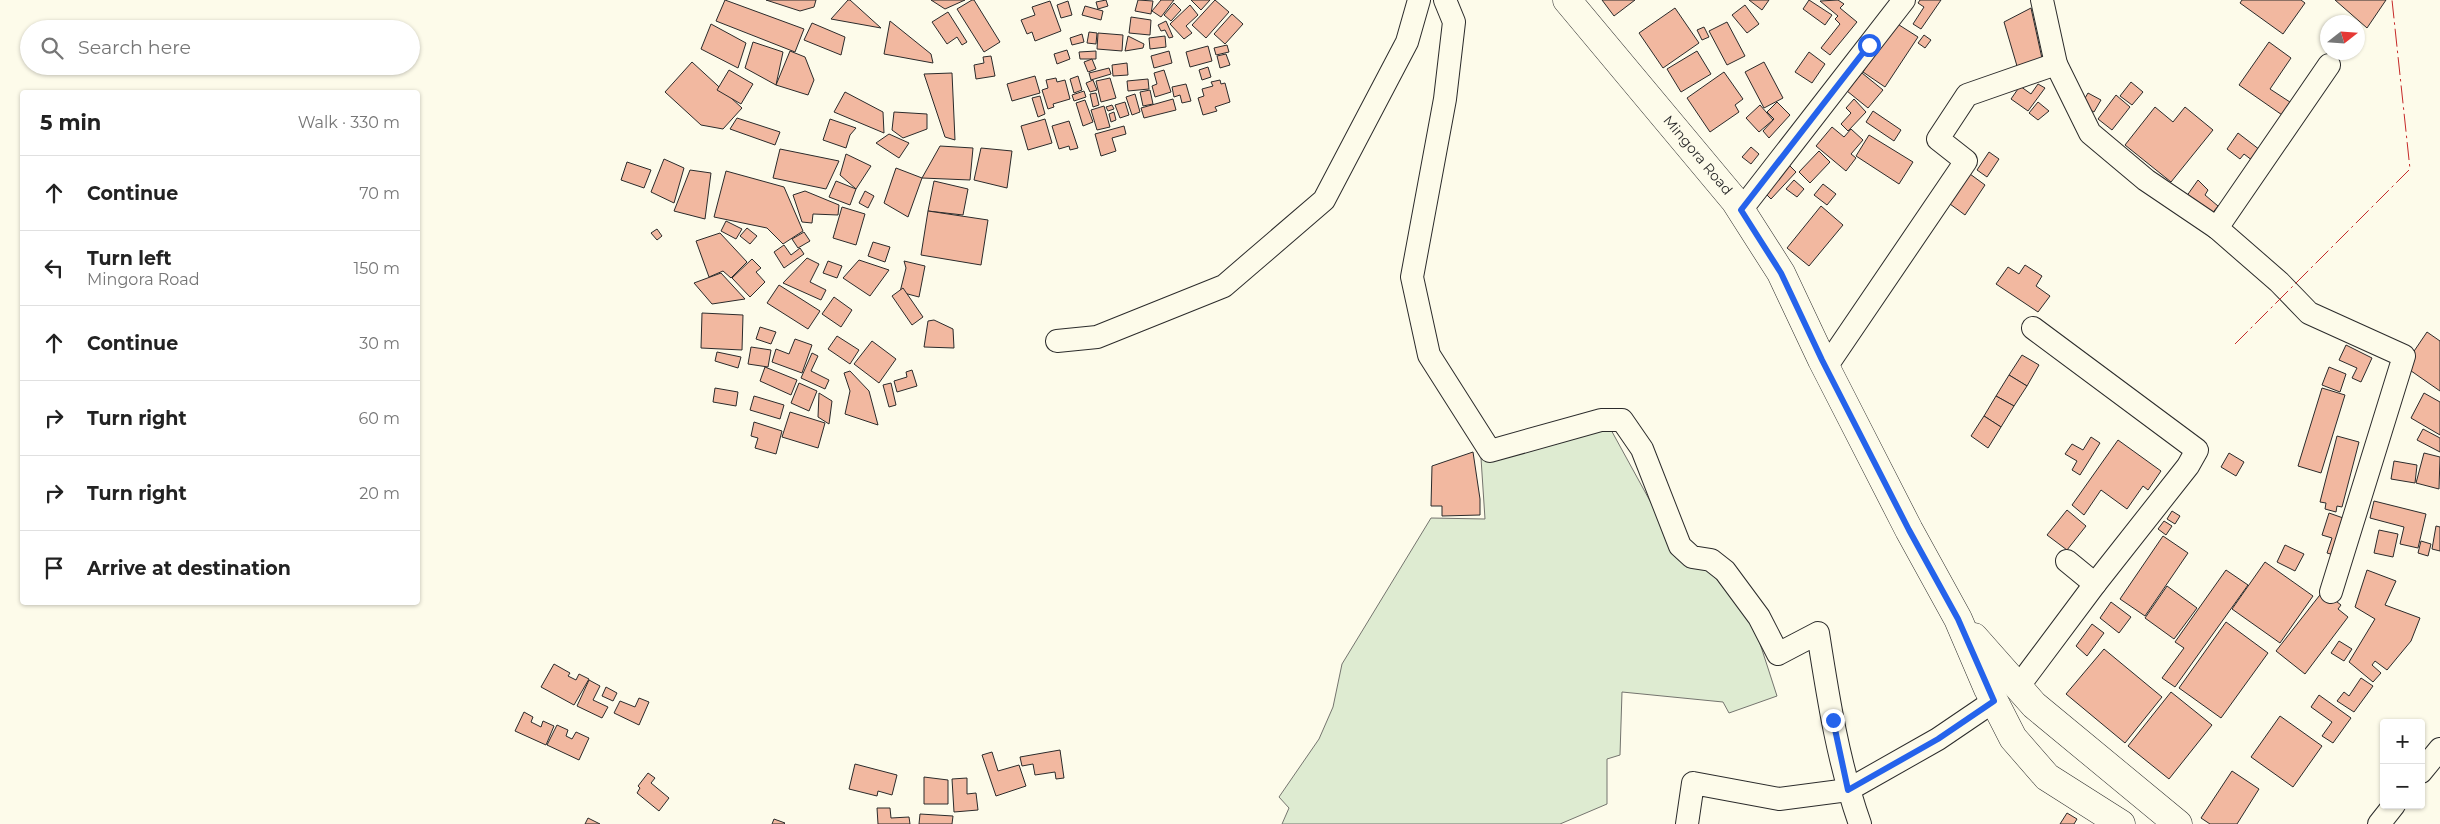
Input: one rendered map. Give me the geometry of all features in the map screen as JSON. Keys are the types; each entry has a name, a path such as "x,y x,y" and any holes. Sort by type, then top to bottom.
{"main road":[{"name":"Mingora Road","path":"1567,0 1741,210 1781,273 1826,367 1909,530 1958,619"},
{"path":"1958,619 2034,705 2178,824"},
{"path":"1958,619 1994,701 2013,738 2048,777 2120,824"}],"street":[{"path":"1057,341 1098,337 1224,286 1324,200 1407,42 1420,0"},
{"path":"1445,0 1454,22 1450,60 1445,99 1412,277 1429,356 1490,451 1601,420 1622,420 1642,449 1680,546 1692,557 1711,560 1725,571 1759,617 1778,654 1818,633 1826,686 1848,790 1860,824"},
{"path":"1741,210 1904,0"},
{"path":"2042,0 2056,64 2090,133 2146,180 2217,228 2279,282 2309,313 2404,356 2331,592"},
{"path":"1826,367 1966,161 1938,139 1967,95 2056,64"},
{"path":"2217,228 2329,65"},
{"path":"2018,687 2095,584 2188,466 2197,450 2033,328"},
{"path":"2067,561 2095,584"},
{"path":"1687,824 1693,783 1779,799 1848,790 1938,739 1994,701"},
{"path":"2425,767 2440,749"},
{"path":"2379,824 2391,809"}],"green space":[{"path":"1610,428 1683,561 1710,571 1754,625 1777,696 1729,713 1723,702 1622,692 1620,755 1607,759 1607,804 1560,824 1282,824 1289,808 1279,797 1319,739 1333,707 1342,664 1431,518 1485,519 1481,458"}],"building":[{"path":"725,0 804,29 795,52 716,21"},
{"path":"766,0 816,0 814,7 800,11"},
{"path":"850,0 881,28 831,19"},
{"path":"931,0 965,0 945,9"},
{"path":"974,0 1000,42 984,52 957,9"},
{"path":"1106,0 1108,6 1098,9 1096,2"},
{"path":"1138,0 1153,1 1151,14 1135,11"},
{"path":"1161,0 1174,0 1161,17 1152,11"},
{"path":"1191,0 1210,0 1201,10"},
{"path":"1215,0 1229,12 1206,38 1192,25"},
{"path":"1602,0 1635,0 1614,16"},
{"path":"1749,0 1769,0 1762,10"},
{"path":"1809,0 1832,15 1825,25 1803,9"},
{"path":"1838,0 1844,4 1840,8 1857,22 1830,55 1821,48 1840,24 1835,19 1838,16 1820,1"},
{"path":"1920,0 1941,0 1921,29 1913,24 1924,7 1918,3"},
{"path":"2242,0 2301,0 2305,3 2283,34 2240,3"},
{"path":"2335,0 2386,0 2367,28 2365,26 2365,15 2352,15"},
{"path":"1050,1 1061,31 1035,41 1032,32 1027,34 1021,20 1035,15 1032,7"},
{"path":"1068,1 1072,15 1061,18 1057,5"},
{"path":"1174,3 1181,10 1171,21 1164,15"},
{"path":"1190,5 1198,15 1186,26 1192,33 1184,39 1170,24"},
{"path":"1745,5 1759,24 1747,33 1732,15"},
{"path":"1085,6 1103,11 1101,20 1082,15"},
{"path":"1675,8 1699,43 1663,68 1639,33"},
{"path":"2031,8 2043,63 2017,66 2004,22"},
{"path":"948,12 967,42 962,45 957,37 947,44 932,22"},
{"path":"1232,14 1243,24 1225,44 1214,34"},
{"path":"1131,17 1151,20 1150,35 1129,33"},
{"path":"890,21 931,54 933,63 884,54"},
{"path":"1166,21 1173,37 1169,38 1165,30 1161,31 1158,25"},
{"path":"1727,22 1745,56 1727,65 1709,31"},
{"path":"812,23 845,37 841,55 804,40"},
{"path":"1896,23 1918,37 1885,87 1863,72"},
{"path":"711,24 746,43 738,68 701,49"},
{"path":"1704,27 1709,37 1702,40 1697,30"},
{"path":"1089,32 1097,33 1096,44 1087,43"},
{"path":"1098,33 1123,35 1122,51 1097,49"},
{"path":"1082,34 1084,42 1072,45 1070,38"},
{"path":"1924,35 1931,40 1925,48 1918,43"},
{"path":"1128,36 1144,44 1143,48 1125,51"},
{"path":"1165,36 1166,47 1150,49 1149,38"},
{"path":"753,42 783,52 776,85 745,68"},
{"path":"2269,42 2291,58 2270,89 2293,104 2285,117 2239,85"},
{"path":"1227,45 1229,52 1216,55 1214,48"},
{"path":"1208,46 1212,61 1190,67 1186,52"},
{"path":"1067,50 1070,59 1057,64 1054,54"},
{"path":"790,51 805,57 814,80 808,95 776,85"},
{"path":"1096,51 1096,59 1080,59 1079,52"},
{"path":"1169,51 1172,63 1154,68 1151,56"},
{"path":"1697,51 1711,74 1681,92 1667,69"},
{"path":"1809,52 1825,64 1812,83 1795,72"},
{"path":"1226,54 1230,65 1220,68 1217,56"},
{"path":"991,56 995,76 976,79 974,65 984,63 983,57"},
{"path":"1092,59 1096,69 1088,72 1084,62"},
{"path":"692,62 742,108 723,129 701,125 665,92"},
{"path":"1764,62 1783,98 1764,108 1745,72"},
{"path":"1127,63 1128,75 1113,76 1112,65"},
{"path":"1208,67 1211,77 1202,80 1199,70"},
{"path":"1109,68 1111,74 1091,80 1089,73"},
{"path":"729,70 753,84 741,104 717,90"},
{"path":"1164,70 1171,92 1155,97 1152,86 1157,84 1154,73"},
{"path":"1724,72 1743,99 1735,105 1739,112 1710,132 1687,98"},
{"path":"952,73 955,140 945,137 924,74"},
{"path":"1862,73 1883,90 1868,108 1847,91"},
{"path":"1035,76 1040,93 1012,101 1007,84"},
{"path":"1078,76 1082,90 1074,93 1070,79"},
{"path":"1056,78 1057,82 1065,80 1070,99 1053,104 1054,107 1048,109 1042,90 1048,88 1046,80"},
{"path":"1110,78 1116,98 1101,102 1096,81"},
{"path":"1148,79 1149,89 1128,91 1127,81"},
{"path":"1093,80 1097,90 1090,92 1086,83"},
{"path":"1220,80 1221,84 1225,83 1230,102 1215,107 1217,111 1203,115 1198,98 1204,96 1202,89 1213,86 1211,82"},
{"path":"2131,82 2143,92 2132,105 2120,96"},
{"path":"1186,84 1191,101 1182,103 1180,95 1174,97 1172,87"},
{"path":"2038,84 2045,88 2028,111 2011,99 2020,86 2031,94"},
{"path":"1150,90 1153,104 1143,106 1140,92"},
{"path":"1084,91 1086,97 1074,101 1072,95"},
{"path":"845,92 883,112 884,133 834,112"},
{"path":"1096,93 1099,105 1093,107 1090,94"},
{"path":"2088,93 2101,100 2094,112 2081,105"},
{"path":"1135,94 1140,112 1132,115 1126,97"},
{"path":"2116,95 2130,107 2112,130 2098,119"},
{"path":"1040,96 1045,114 1038,117 1032,98"},
{"path":"1173,99 1176,110 1144,118 1141,108"},
{"path":"1854,99 1866,112 1848,131 1841,124 1851,113 1846,108"},
{"path":"1085,100 1093,122 1083,126 1076,103"},
{"path":"1125,102 1129,115 1120,118 1115,105"},
{"path":"1777,102 1790,115 1769,138 1763,131 1774,119 1767,112"},
{"path":"2038,102 2049,111 2038,120 2029,113"},
{"path":"1112,105 1114,109 1108,111 1106,107"},
{"path":"1760,105 1773,120 1759,132 1746,118"},
{"path":"1104,106 1110,127 1097,130 1091,110"},
{"path":"2155,107 2173,122 2185,107 2213,130 2171,182 2125,145"},
{"path":"1873,111 1901,130 1894,141 1866,122"},
{"path":"894,112 927,114 927,129 903,138 892,130"},
{"path":"1114,112 1116,120 1111,122 1109,114"},
{"path":"737,118 780,132 775,145 730,129"},
{"path":"830,119 856,128 850,135 846,148 823,140"},
{"path":"1045,119 1052,143 1028,150 1021,126"},
{"path":"1069,121 1078,148 1070,150 1069,146 1059,149 1052,126"},
{"path":"1124,126 1126,134 1112,138 1116,151 1101,156 1095,134"},
{"path":"1832,127 1844,137 1851,129 1863,140 1851,154 1856,158 1846,171 1816,146"},
{"path":"2238,133 2260,150 2253,161 2244,154 2240,159 2227,149"},
{"path":"889,134 909,143 899,158 876,143"},
{"path":"1869,135 1913,162 1899,184 1856,156"},
{"path":"940,146 973,148 970,180 922,178"},
{"path":"1751,147 1759,154 1751,164 1742,157"},
{"path":"981,148 1012,151 1007,188 974,180"},
{"path":"780,149 839,161 826,189 773,178"},
{"path":"1819,151 1830,162 1810,183 1799,172"},
{"path":"1989,152 1999,159 1987,177 1977,170"},
{"path":"846,154 871,166 856,189 840,175"},
{"path":"664,159 684,168 674,203 651,192"},
{"path":"627,162 651,170 644,188 621,180"},
{"path":"1787,163 1796,172 1771,199 1762,190"},
{"path":"896,168 922,178 908,217 884,203"},
{"path":"690,170 711,173 705,219 674,211"},
{"path":"726,171 784,187 803,231 783,244 767,228 714,217"},
{"path":"1970,174 1985,185 1965,215 1950,204"},
{"path":"1794,180 1804,189 1797,197 1786,189"},
{"path":"2198,180 2208,190 2205,195 2218,206 2211,215 2186,197"},
{"path":"836,181 856,189 850,205 829,197"},
{"path":"934,181 968,189 963,215 928,211"},
{"path":"1823,184 1836,194 1827,205 1814,195"},
{"path":"805,191 839,205 838,215 813,214 812,223 802,222 793,195"},
{"path":"865,191 874,196 868,208 859,203"},
{"path":"1821,206 1843,225 1809,266 1787,248"},
{"path":"842,207 865,214 856,245 833,238"},
{"path":"928,211 988,220 981,265 921,255"},
{"path":"726,221 742,229 736,239 721,231"},
{"path":"747,228 757,236 750,244 740,236"},
{"path":"657,229 662,236 657,240 651,233"},
{"path":"804,232 810,241 798,248 792,239"},
{"path":"720,233 747,262 731,278 723,271 709,277 696,241"},
{"path":"873,242 890,247 885,262 868,256"},
{"path":"784,245 791,255 800,248 804,254 784,268 774,252"},
{"path":"807,258 819,264 810,282 826,290 821,300 783,283"},
{"path":"752,259 761,268 756,272 765,282 750,297 732,278"},
{"path":"859,260 889,270 870,296 843,278"},
{"path":"828,261 842,266 837,278 823,273"},
{"path":"904,261 925,266 919,297 900,292 906,268"},
{"path":"2025,265 2042,276 2036,286 2050,296 2038,312 1996,284 2008,267 2019,274"},
{"path":"721,273 745,299 712,304 694,283"},
{"path":"779,285 820,311 808,329 767,303"},
{"path":"903,288 923,317 912,325 892,296"},
{"path":"834,297 852,310 841,327 822,314"},
{"path":"702,313 743,315 742,350 701,348"},
{"path":"934,320 953,329 954,348 924,347 928,321"},
{"path":"760,327 776,332 771,344 756,339"},
{"path":"2427,332 2440,341 2440,391 2404,366"},
{"path":"837,336 859,350 850,364 828,349"},
{"path":"795,339 812,345 802,373 772,362 776,349 789,354"},
{"path":"872,341 896,359 879,383 854,364"},
{"path":"2346,345 2372,358 2361,382 2352,378 2357,368 2339,360"},
{"path":"751,347 771,350 768,367 748,364"},
{"path":"717,352 741,357 738,368 715,361"},
{"path":"812,353 818,356 811,371 829,380 825,389 801,378"},
{"path":"2022,355 2039,365 2027,386 2009,375"},
{"path":"765,367 797,380 791,395 760,381"},
{"path":"2329,367 2346,374 2340,392 2322,385"},
{"path":"912,370 917,386 897,392 894,381 907,377 906,372"},
{"path":"850,371 869,391 878,425 845,414 850,391 844,373"},
{"path":"2009,375 2027,386 2014,406 1996,396"},
{"path":"799,383 817,391 809,411 791,403"},
{"path":"891,383 896,405 889,407 883,385"},
{"path":"715,388 738,392 736,406 713,402"},
{"path":"2322,388 2345,395 2321,473 2298,466"},
{"path":"819,393 832,401 829,424 818,417"},
{"path":"2424,393 2440,402 2440,435 2411,418"},
{"path":"754,396 784,405 780,419 750,410"},
{"path":"1996,396 2014,406 2001,427 1984,416"},
{"path":"790,412 825,423 818,448 782,437"},
{"path":"1984,416 2001,427 1988,448 1971,436"},
{"path":"754,422 782,431 776,454 755,448 758,438 751,436"},
{"path":"2423,429 2440,438 2440,452 2417,440"},
{"path":"2337,436 2359,442 2342,507 2337,506 2336,512 2325,509 2326,503 2320,502"},
{"path":"2091,437 2100,443 2080,475 2072,470 2077,461 2065,454 2072,444 2083,450"},
{"path":"2118,440 2161,471 2148,490 2143,486 2127,509 2101,490 2084,515 2072,505"},
{"path":"1473,452 1480,499 1480,515 1442,516 1442,506 1431,506 1432,466"},
{"path":"2229,453 2244,462 2236,476 2221,467"},
{"path":"2424,453 2440,457 2439,489 2416,483"},
{"path":"2394,461 2417,465 2415,483 2391,479"},
{"path":"2374,501 2426,514 2418,548 2400,544 2404,527 2370,518"},
{"path":"2067,510 2086,526 2067,550 2047,535"},
{"path":"2172,511 2180,516 2175,524 2167,519"},
{"path":"2329,513 2346,519 2334,555 2327,553 2332,538 2322,535"},
{"path":"2164,521 2172,526 2166,535 2158,529"},
{"path":"2436,526 2440,527 2440,551 2432,549"},
{"path":"2379,530 2398,534 2393,557 2374,553"},
{"path":"2163,536 2188,553 2145,616 2120,599"},
{"path":"2421,541 2431,544 2428,556 2418,553"},
{"path":"2285,545 2304,554 2295,571 2277,562"},
{"path":"2265,562 2313,596 2280,643 2232,609"},
{"path":"2226,570 2248,585 2175,687 2162,678 2184,648 2175,642"},
{"path":"2367,570 2396,581 2385,605 2420,618 2411,641 2387,670 2375,661 2372,665 2381,673 2373,682 2349,662 2375,619 2355,607"},
{"path":"2167,586 2197,608 2174,639 2145,618"},
{"path":"2323,591 2341,605 2338,609 2348,617 2305,674 2276,651"},
{"path":"2111,602 2131,617 2119,633 2100,618"},
{"path":"2226,622 2268,653 2221,718 2179,688"},
{"path":"2092,624 2104,633 2087,656 2076,646"},
{"path":"2339,641 2352,649 2344,661 2331,653"},
{"path":"2104,649 2162,697 2125,743 2066,694"},
{"path":"554,664 570,673 568,676 576,680 579,674 589,679 574,705 541,687"},
{"path":"2361,678 2373,686 2354,712 2337,701 2344,692 2349,696"},
{"path":"589,680 600,686 593,700 608,707 602,718 577,706"},
{"path":"606,687 617,693 613,701 602,696"},
{"path":"2171,692 2212,725 2169,779 2128,746"},
{"path":"2319,695 2351,718 2333,743 2322,736 2332,722 2311,707"},
{"path":"639,698 649,702 639,725 614,713 620,701 635,707"},
{"path":"524,712 533,717 531,722 541,727 543,721 554,726 546,745 515,731"},
{"path":"2280,716 2322,746 2293,787 2251,757"},
{"path":"557,725 568,730 566,736 572,739 576,732 589,738 579,760 547,745"},
{"path":"1060,750 1064,778 1056,779 1055,772 1035,775 1033,764 1022,766 1020,757"},
{"path":"992,752 998,771 1019,765 1026,786 996,796 982,755"},
{"path":"855,764 897,775 892,795 878,791 877,796 849,789"},
{"path":"2232,771 2259,789 2237,824 2210,824 2201,818"},
{"path":"648,773 655,778 651,783 669,798 659,811 637,793 640,788 638,786"},
{"path":"924,777 948,780 948,804 924,804"},
{"path":"967,778 967,794 976,793 978,810 954,812 952,779"},
{"path":"877,808 890,808 891,818 909,817 910,824 878,824"},
{"path":"2067,813 2077,819 2074,824 2060,824"},
{"path":"920,814 953,816 952,824 919,824"},
{"path":"588,818 600,824 585,824"},
{"path":"774,819 785,823 772,824"}],"power":[{"path":"2235,344 2410,169 2392,0"}],"route":[{"path":"1833,720 1848,790 1938,739 1994,701 1958,619 1909,530 1822,360 1781,273 1741,210 1869,45"}]}
